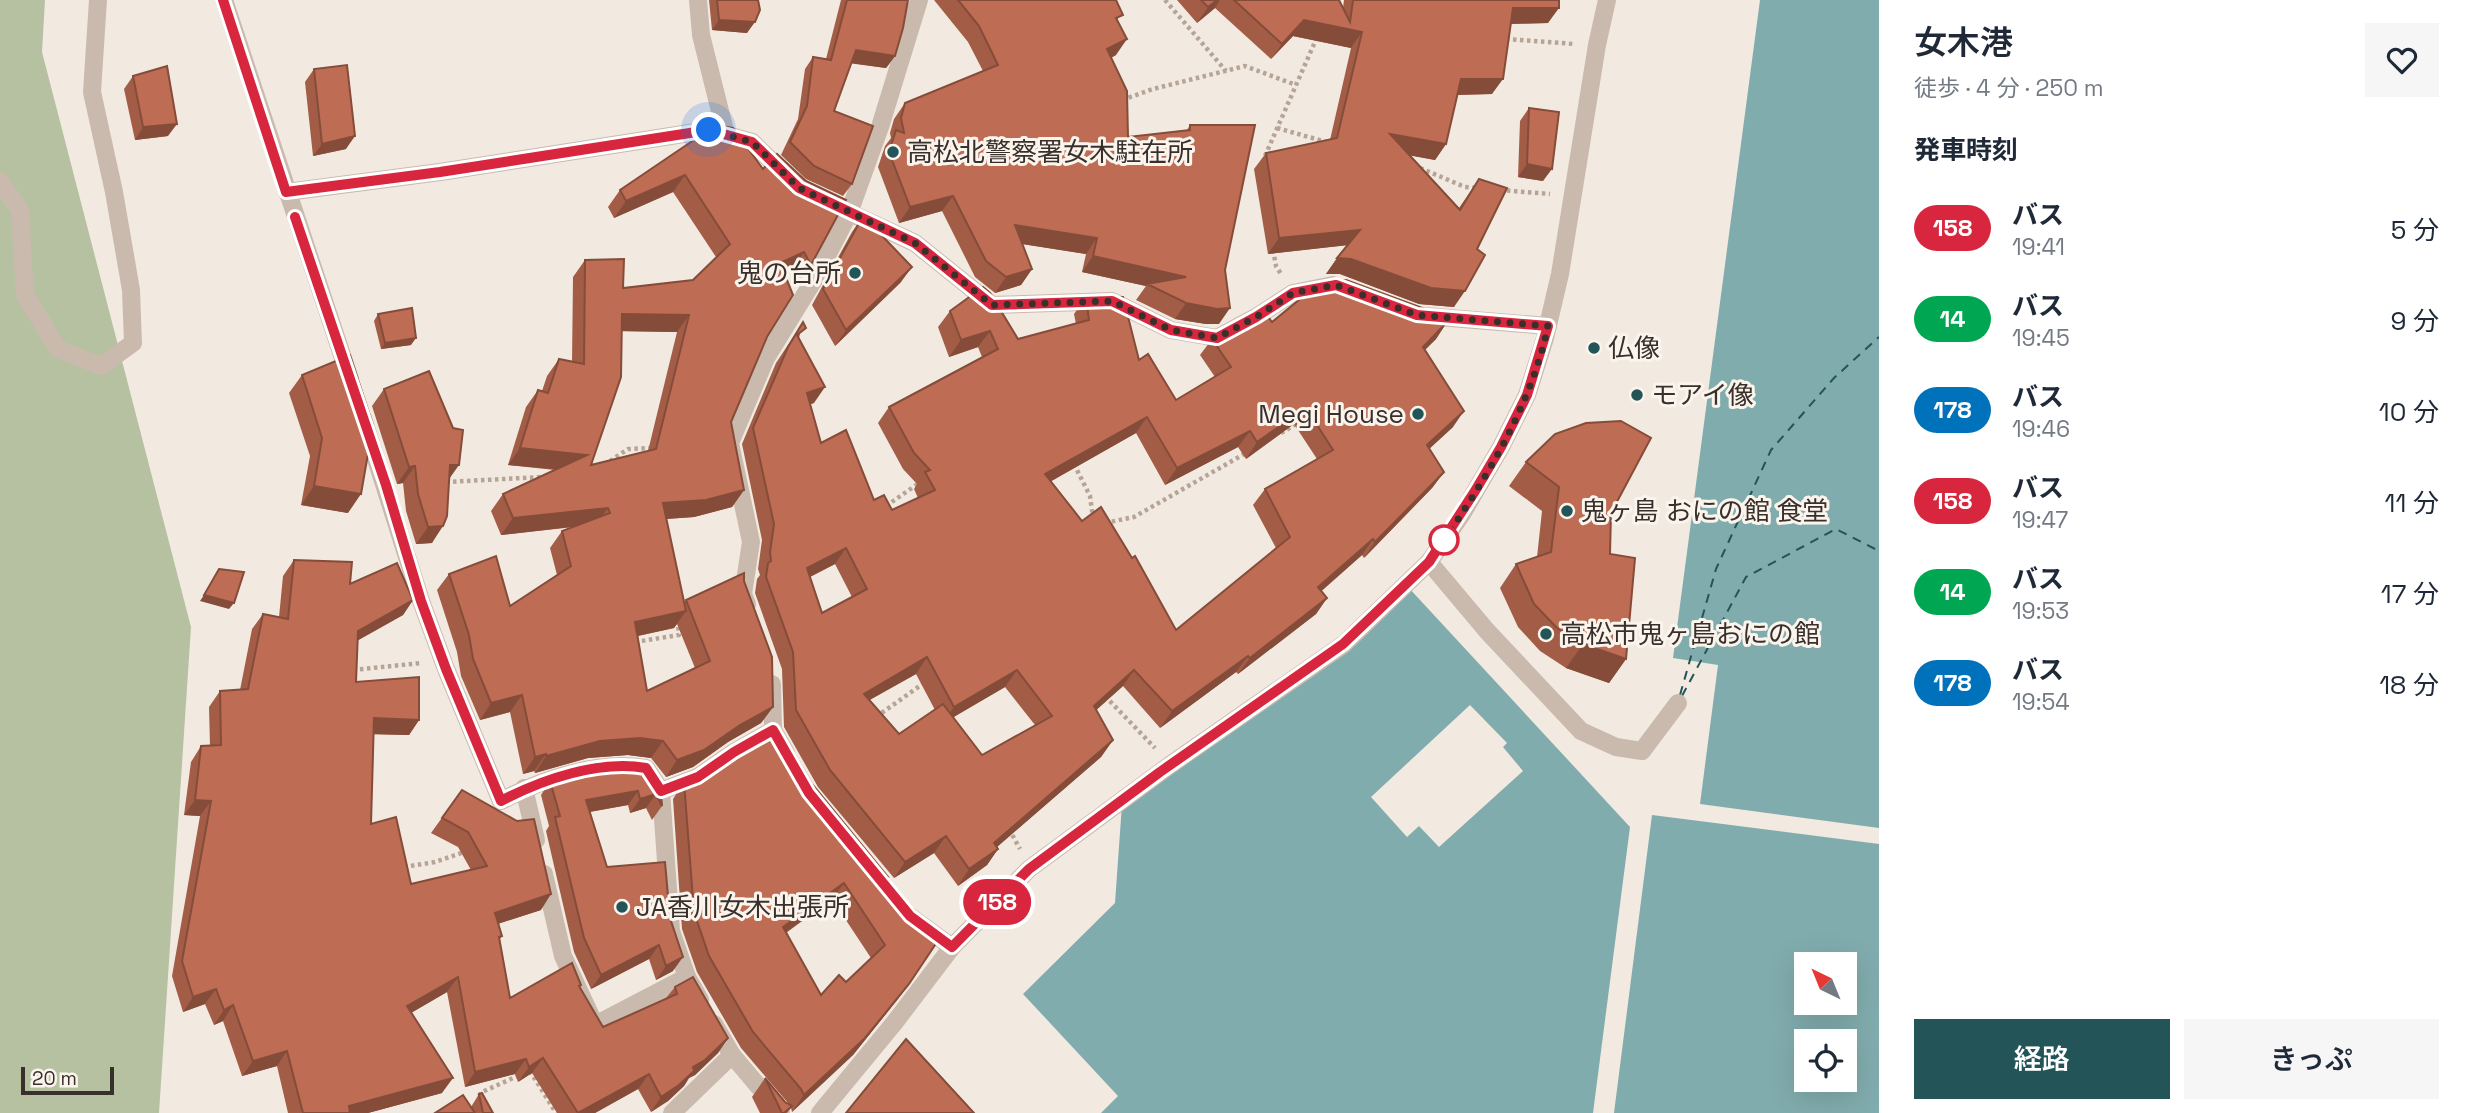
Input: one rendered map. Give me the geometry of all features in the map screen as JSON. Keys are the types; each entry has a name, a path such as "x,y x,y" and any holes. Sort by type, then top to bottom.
{"street":[{"path":"0,181 20,210 25,295 58,349 101,366 133,343 131,290 114,192 92,92 98,0"},
{"path":"223,0 443,661 501,801 524,789 579,772 628,765 646,768 661,791 671,931 687,977 732,1055 781,1113"},
{"path":"698,0 701,35 726,135"},
{"path":"753,620 744,594 751,542 730,443 766,358 817,275 849,213 880,127 919,0"},
{"path":"820,1113 952,947 1029,869 1170,765 1343,644 1429,562 1462,514 1507,437 1527,395 1548,326 1560,274 1606,0"},
{"path":"286,192 440,172 709,130 752,142 804,191 915,243 992,305 1112,301 1171,330 1217,338 1293,293 1336,285 1351,290"},
{"path":"1406,311 1417,315 1548,326"},
{"path":"1429,562 1487,631 1581,730 1616,747 1642,751 1678,703"},
{"path":"771,672 773,730 797,772"},
{"path":"661,791 698,777 773,730"},
{"path":"524,789 563,956 595,1025 687,977"},
{"path":"896,900 910,916 952,947"},
{"path":"672,1113 732,1055"}],"path":[{"path":"1165,0 1226,71"},
{"path":"1264,158 1320,30"},
{"path":"1501,39 1597,45"},
{"path":"1115,102 1153,89 1245,66 1296,85"},
{"path":"1277,128 1340,145"},
{"path":"1416,167 1465,187 1572,196"},
{"path":"1272,242 1276,266 1293,293"},
{"path":"1278,434 1302,420"},
{"path":"609,462 628,449 667,447"},
{"path":"1073,461 1090,496 1094,526 1134,517 1254,448"},
{"path":"440,482 549,477"},
{"path":"880,509 902,497 923,480"},
{"path":"627,644 679,635 677,613"},
{"path":"349,670 443,661"},
{"path":"918,673 931,694"},
{"path":"871,720 924,683"},
{"path":"1097,688 1170,765"},
{"path":"1007,823 1029,869"},
{"path":"394,868 435,862 478,848"},
{"path":"524,1060 556,1113"},
{"path":"475,1104 482,1092 529,1071"}],"green space":[{"path":"0,0 45,0 42,52 191,627 159,1113 0,1113"}],"water":[{"path":"1760,0 1879,0 1879,828 1700,804 1718,665 1673,658"},
{"path":"1408,587 1630,827 1593,1113 1101,1113 1118,1096 1023,994 1115,903 1122,804"},
{"path":"1652,815 1879,844 1879,1113 1614,1113"}],"pier":[{"path":"1470,705 1507,743 1503,747 1523,771 1439,847 1419,826 1407,837 1371,797"}],"building":[{"path":"717,0 758,0 760,10 755,22 719,20"},
{"path":"847,0 908,0 895,56 856,50 834,111 873,126 852,184 814,166 790,142 807,106 813,57 831,60"},
{"path":"958,0 1116,0 1123,15 1116,18 1127,39 1107,49 1127,91 1128,137 1190,130 1190,125 1255,125 1225,270 1230,308 1217,309 1186,303 1147,284 1186,277 1093,256 1097,238 1015,225 1032,269 1006,277 986,261 953,196 910,207 889,152 896,130 904,133 901,118 905,103 998,65 979,26"},
{"path":"1201,0 1217,0 1208,7"},
{"path":"1234,0 1339,0 1350,22 1353,0 1559,0 1559,8 1513,8 1503,79 1461,79 1446,144 1390,134 1460,210 1479,179 1507,188 1477,249 1485,255 1465,291 1431,288 1351,259 1337,258 1360,230 1279,238 1266,153 1337,138 1362,32 1304,20 1282,44"},
{"path":"347,65 355,136 322,144 314,69"},
{"path":"167,66 177,124 143,127 133,76"},
{"path":"1529,108 1559,112 1552,169 1527,164"},
{"path":"716,125 733,128 763,169 777,154 806,181 846,200 811,265 804,252 780,263 793,295 767,337 731,422 744,490 706,500 663,503 686,611 635,622 647,691 710,661 686,600 744,573 744,581 772,657 773,707 740,725 704,750 677,760 663,741 640,738 600,741 535,757 522,695 491,703 473,659 469,635 449,574 496,556 510,606 571,566 562,531 610,513 608,508 513,518 503,494 587,455 520,448 538,390 548,393 559,359 584,364 585,260 624,259 623,288 693,280 730,244 685,175 626,201 620,190","holes":["622,314 689,315 656,449 591,465 621,377"]},
{"path":"863,216 912,267 846,330 823,289"},
{"path":"1346,280 1425,309 1453,312 1423,347 1464,411 1427,445 1444,472 1375,542 1373,539 1318,587 1327,598 1250,658 1248,656 1172,711 1134,670 1094,706 1113,740 994,843 998,849 969,869 946,836 905,862 830,770 796,710 793,652 766,577 768,563 771,561 774,524 753,428 788,347 803,322 806,328 797,335 825,387 807,393 821,443 846,430 874,500 884,495 892,510 935,490 925,472 930,470 914,453 889,407 998,349 990,331 961,340 950,311 983,287 990,293 1018,339 1089,320 1086,297 1123,297 1139,360 1148,354 1176,400 1231,367 1212,339 1223,332 1234,332 1266,314 1272,322 1316,286","holes":["1306,408 1333,450 1265,489 1290,537 1176,630 1135,556 1132,558 1101,507 1082,521 1045,474 1147,417 1177,468 1250,431 1257,442","846,548 867,589 822,613 807,568","927,657 954,707 1017,670 1052,716 982,755 943,704 899,734 864,694"]},
{"path":"412,308 416,338 385,343 378,314"},
{"path":"350,355 373,425 361,494 314,486 322,438 302,375"},
{"path":"429,371 453,428 463,430 459,465 450,465 447,516 443,526 428,527 418,494 415,466 409,467 384,389"},
{"path":"1621,421 1651,438 1611,513 1610,554 1635,558 1626,659 1583,644 1557,628 1534,604 1516,564 1551,552 1559,487 1526,462 1555,434 1586,423"},
{"path":"294,560 352,562 350,584 397,563 413,600 358,631 356,682 419,677 419,720 374,718 371,824 396,817 411,884 487,866 468,832 442,818 462,790 517,821 534,819 551,894 495,913 502,936 499,937 510,998 572,963 581,985 579,986 603,1027 677,994 675,987 693,977 728,1038 705,1060 693,1067 694,1071 679,1085 661,1097 649,1074 578,1113 543,1058 529,1067 526,1059 475,1072 458,977 407,1006 453,1078 349,1106 350,1113 303,1113 287,1051 253,1061 233,1005 224,1010 216,989 193,997 182,961 211,801 195,800 201,746 221,745 220,691 248,689 263,614 288,619"},
{"path":"219,569 244,572 234,603 204,595"},
{"path":"780,729 812,784 937,942 909,984 865,1038 804,1095 753,1032 709,956 694,912 684,782 716,770","holes":["844,883 885,945 846,982 839,975 821,995 783,927"]},
{"path":"649,765 660,781 662,806 656,794 640,799 638,791 586,800 607,867 665,862 670,918 683,957 666,966 659,945 601,975 584,938 555,817 560,816 550,781 602,766"},
{"path":"906,1039 974,1113 846,1113"},
{"path":"765,1078 785,1102 792,1106 784,1113 782,1113"},
{"path":"482,1093 493,1113 483,1113 479,1094"},
{"path":"463,1095 475,1113 435,1113"}],"ferry route":[{"path":"1680,695 1716,569 1771,450 1834,378 1879,337"},
{"path":"1682,696 1746,577 1836,529 1879,551"}],"bus line":[{"name":"158","path":"223,0 286,192 440,172 709,130 752,142 799,188 915,243 992,305 1112,301 1171,330 1217,338 1293,293 1336,285 1417,315 1548,326 1527,395 1501,447 1462,514 1429,562 1343,644 1160,772 1029,869 952,947 910,916 809,793 773,730 698,777 661,791 646,768 628,765 579,772 524,789 501,801 421,601 386,485 295,217"}],"place":[{"name":"高松北警察署女木駐在所","path":"893,152"},
{"name":"鬼の台所","path":"855,273"},
{"name":"仏像","path":"1594,348"},
{"name":"モアイ像","path":"1637,395"},
{"name":"Megi House","path":"1418,414"},
{"name":"鬼ヶ島 おにの館 食堂","path":"1567,511"},
{"name":"高松市鬼ヶ島おにの館","path":"1546,634"},
{"name":"JA香川女木出張所","path":"622,907"}],"route":[{"path":"709,130 752,142 799,188 915,243 992,305 1112,301 1171,330 1217,338 1293,293 1336,285 1417,315 1548,326 1527,395 1501,447 1440,546 1444,540"}]}
